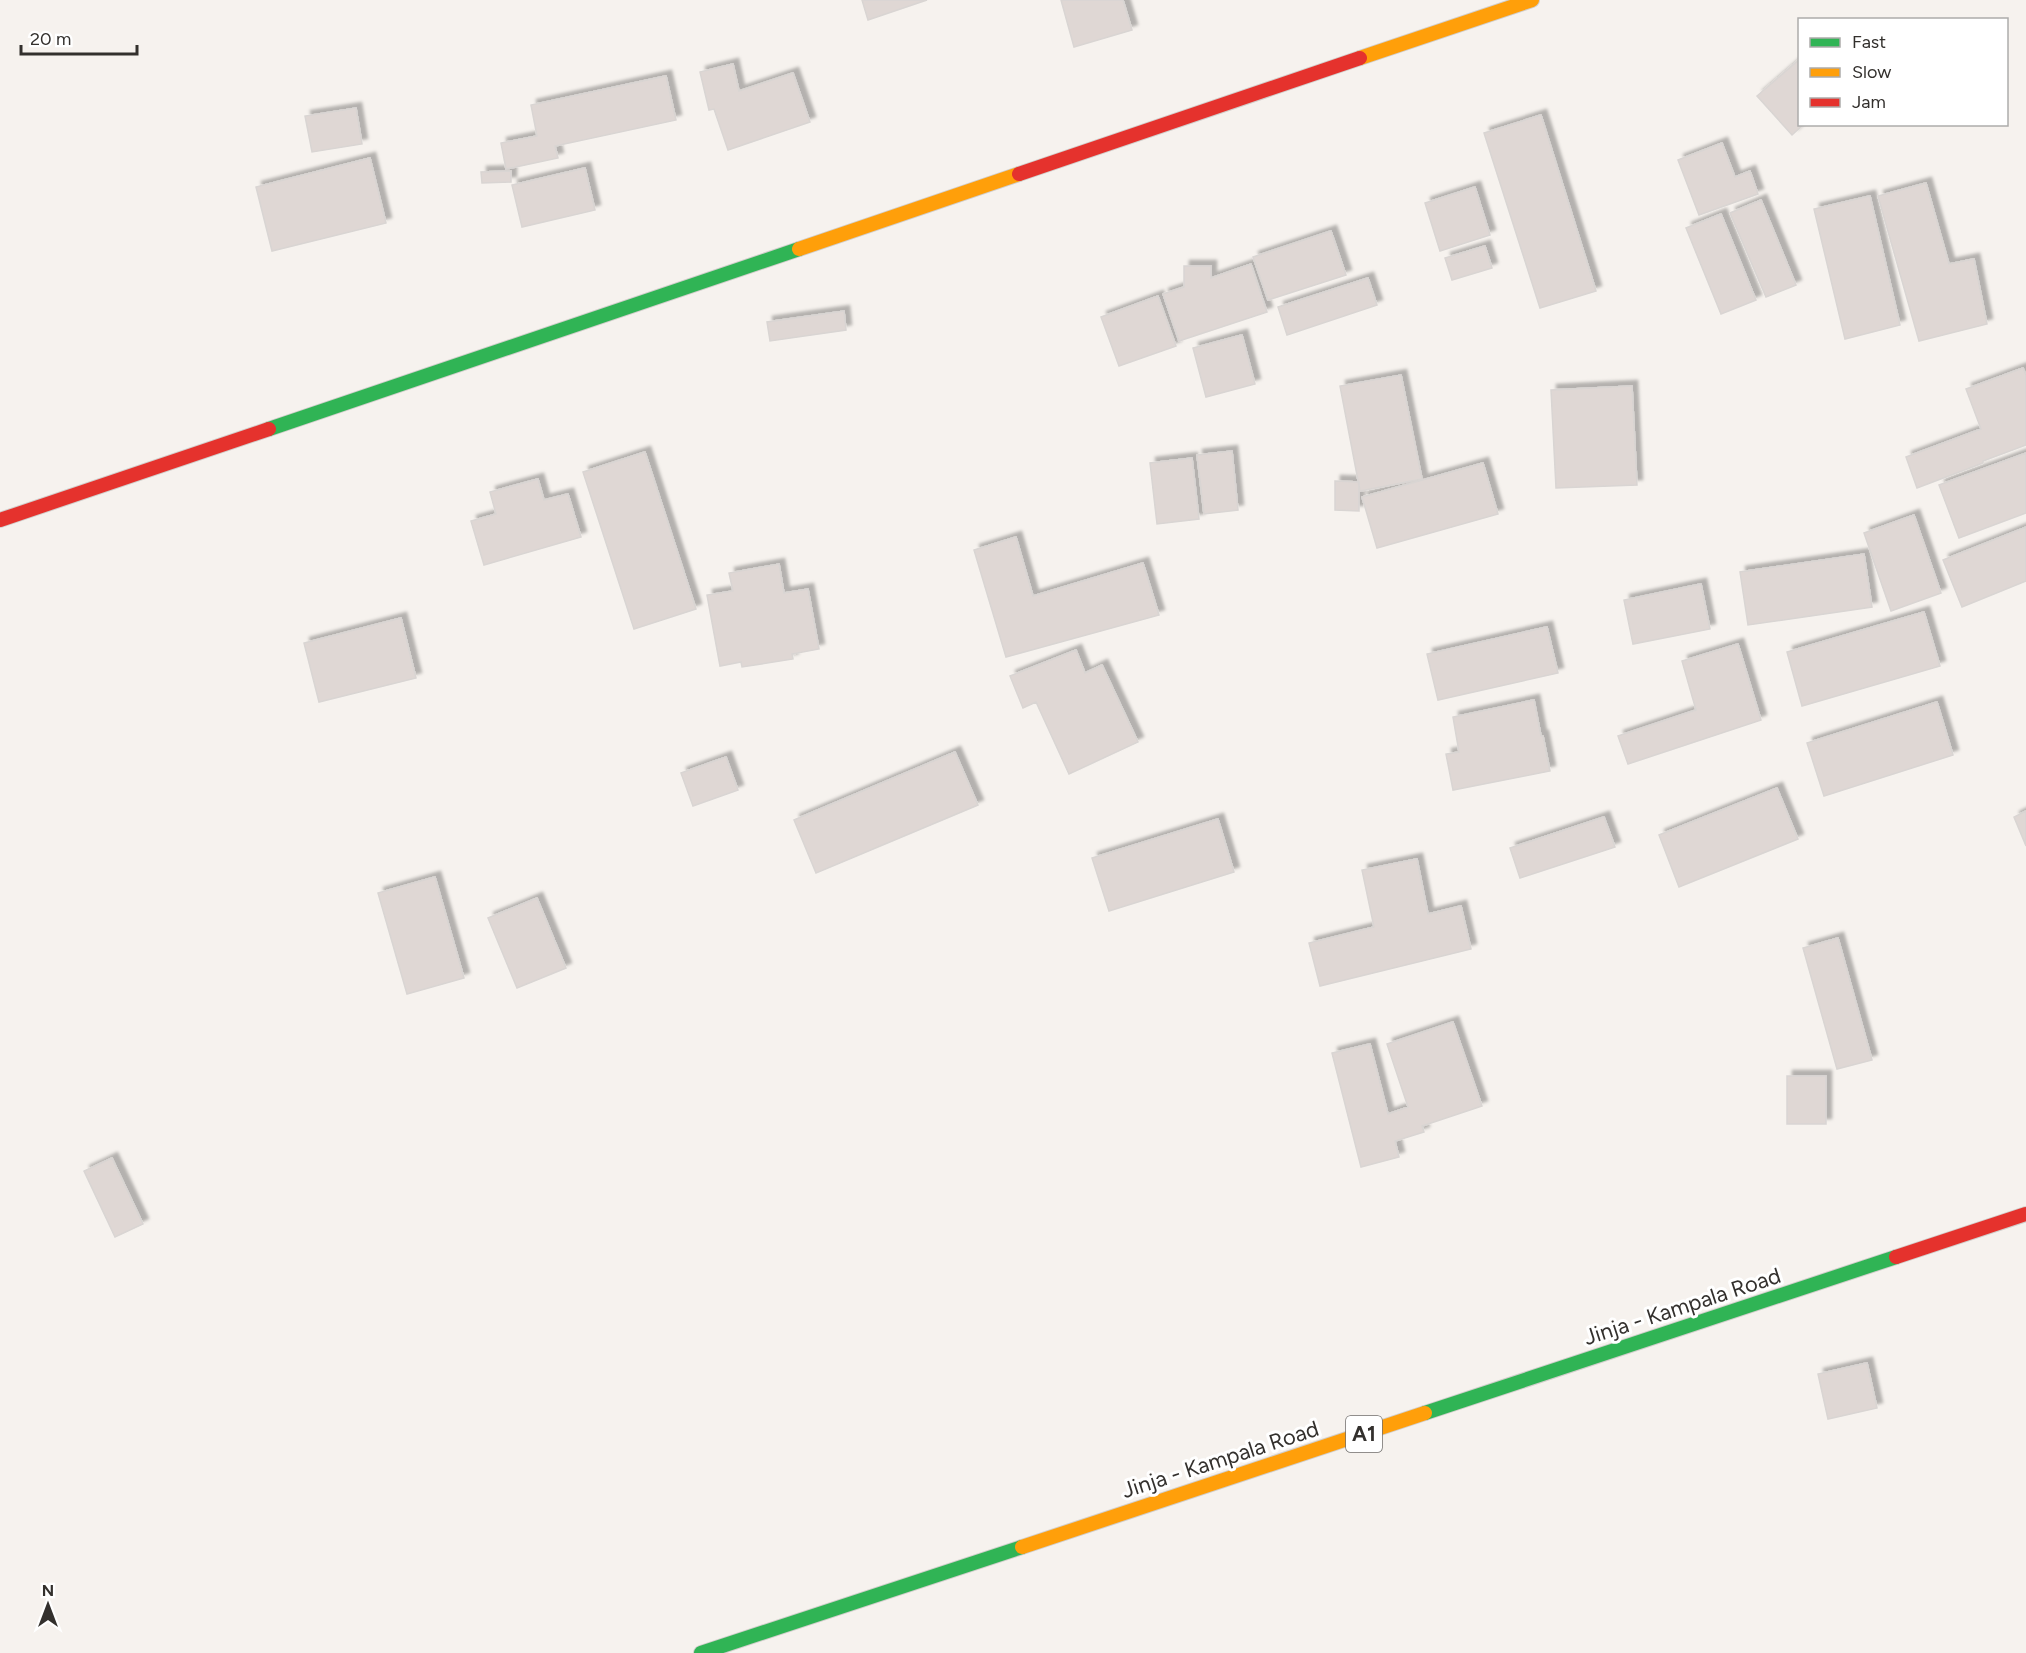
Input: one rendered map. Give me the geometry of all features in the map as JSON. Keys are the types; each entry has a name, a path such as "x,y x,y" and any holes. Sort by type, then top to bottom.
{"main road":[{"path":"0,520 1532,0"},
{"name":"Jinja - Kampala Road","path":"701,1653 2026,1215"}],"building":[{"path":"862,0 927,0 868,20"},
{"path":"1061,0 1123,0 1132,30 1074,47"},
{"path":"1798,61 1798,126 1802,126 1792,135 1757,96"},
{"path":"733,64 739,91 793,73 810,122 728,150 714,109 709,110 700,72"},
{"path":"666,76 676,120 555,146 558,158 506,169 501,143 537,136 531,105"},
{"path":"356,108 362,144 312,152 305,116"},
{"path":"1541,115 1596,291 1540,308 1484,133"},
{"path":"1722,143 1735,177 1750,171 1758,194 1699,215 1678,160"},
{"path":"370,158 386,223 272,251 256,187"},
{"path":"585,168 595,210 522,227 512,185"},
{"path":"511,171 511,182 482,183 481,172"},
{"path":"1926,183 1949,264 1974,259 1987,324 1919,341 1878,196"},
{"path":"1475,187 1490,235 1440,251 1425,203"},
{"path":"1870,196 1900,325 1845,339 1814,209"},
{"path":"1761,200 1796,285 1766,297 1730,213"},
{"path":"1721,214 1756,300 1721,314 1686,228"},
{"path":"1331,231 1346,275 1268,300 1253,257"},
{"path":"1485,246 1492,268 1452,280 1445,258"},
{"path":"1251,264 1267,312 1179,341 1163,294 1184,287 1184,266 1211,266 1211,278"},
{"path":"1368,278 1377,305 1287,335 1278,307"},
{"path":"1158,296 1176,346 1119,366 1101,317"},
{"path":"844,311 846,330 770,341 767,322"},
{"path":"1242,335 1255,384 1206,397 1193,348"},
{"path":"2023,368 2026,375 2026,445 1917,488 1906,457 1981,429 1966,389"},
{"path":"1401,375 1422,479 1360,491 1340,386"},
{"path":"1632,386 1637,485 1556,488 1551,390"},
{"path":"1232,451 1238,510 1204,514 1197,455"},
{"path":"645,452 696,609 634,629 583,472"},
{"path":"2026,453 2026,513 1959,538 1939,485"},
{"path":"1192,458 1199,519 1157,524 1150,463"},
{"path":"1483,463 1498,514 1377,548 1362,497"},
{"path":"538,479 544,500 568,494 581,537 484,565 471,521 496,514 490,492"},
{"path":"1335,481 1359,482 1359,511 1335,510"},
{"path":"1914,515 1941,593 1891,611 1864,533"},
{"path":"2026,527 2026,581 1962,607 1943,560"},
{"path":"1016,537 1033,596 1143,563 1159,615 1006,657 974,550"},
{"path":"1864,554 1872,607 1748,625 1740,572"},
{"path":"779,564 784,593 808,589 819,649 792,654 793,659 742,667 741,662 720,666 707,595 733,591 729,573"},
{"path":"1701,584 1710,629 1633,644 1624,600"},
{"path":"1924,612 1940,666 1802,706 1787,652"},
{"path":"401,618 416,678 319,702 304,643"},
{"path":"1547,627 1558,673 1438,700 1427,654"},
{"path":"1738,644 1761,720 1628,764 1618,736 1696,710 1682,661"},
{"path":"1076,650 1085,673 1102,665 1138,742 1069,774 1036,702 1023,708 1010,676"},
{"path":"1534,700 1550,771 1453,790 1446,754 1459,752 1453,717"},
{"path":"1937,702 1953,755 1824,796 1807,743"},
{"path":"955,752 978,805 816,873 794,820"},
{"path":"726,757 738,790 693,806 681,773"},
{"path":"1777,788 1798,839 1679,887 1659,835"},
{"path":"2026,811 2026,846 2014,817"},
{"path":"1604,817 1615,847 1520,878 1510,848"},
{"path":"1218,819 1234,872 1109,911 1092,858"},
{"path":"1417,859 1428,914 1461,906 1471,949 1320,986 1309,943 1374,927 1362,870"},
{"path":"435,877 464,978 407,994 378,893"},
{"path":"537,898 566,968 517,988 488,918"},
{"path":"1838,938 1872,1060 1837,1069 1803,948"},
{"path":"1453,1022 1482,1106 1422,1126 1424,1132 1395,1141 1399,1157 1361,1167 1332,1053 1370,1044 1388,1114 1408,1107 1387,1044"},
{"path":"1787,1076 1826,1076 1826,1124 1787,1124"},
{"path":"112,1158 143,1224 115,1237 84,1171"},
{"path":"1867,1363 1877,1408 1828,1419 1818,1374"}],"traffic: fast":[{"path":"269,429 799,249"},
{"path":"1425,1413 1896,1257"},
{"path":"701,1653 1022,1547"}],"traffic: slow":[{"path":"1360,58 1532,0"},
{"path":"799,249 1019,174"},
{"path":"1022,1547 1425,1413"}],"traffic: jam":[{"path":"1019,174 1360,58"},
{"path":"0,520 269,429"},
{"path":"1896,1257 2026,1214"}]}
